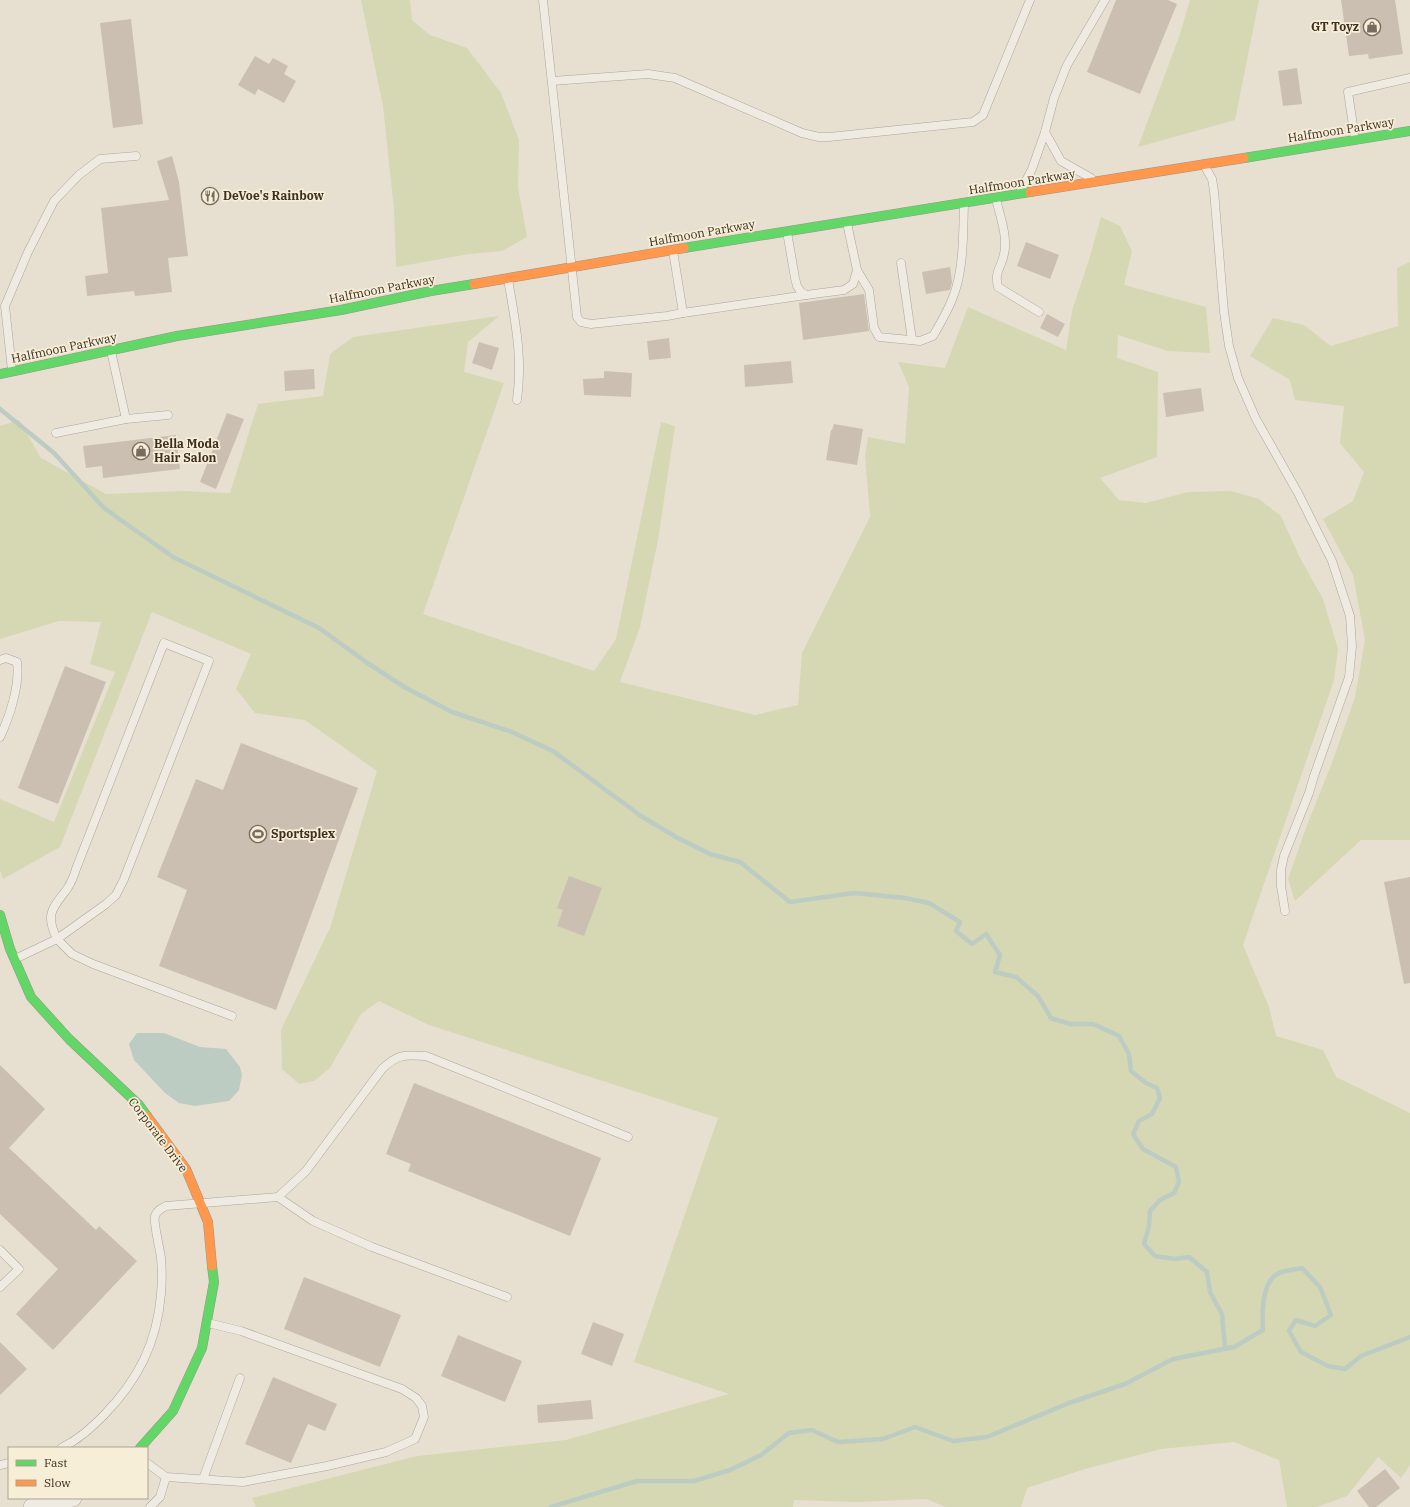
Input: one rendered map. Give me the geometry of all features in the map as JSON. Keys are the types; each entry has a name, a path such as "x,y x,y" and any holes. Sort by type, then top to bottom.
{"main road":[{"name":"Halfmoon Parkway","path":"0,374 176,336 341,310 431,291 787,231 1410,131"},
{"name":"Corporate Drive","path":"0,915 10,949 31,997 69,1039 139,1105 186,1169 208,1222 214,1282 202,1348 173,1411 141,1447"}],"street":[{"path":"32,1507 68,1499"}],"lane":[{"path":"543,0 577,317 581,322 591,324 683,313 844,290 853,284 857,270"},
{"path":"552,81 648,74 675,78 802,133 819,137 972,122 978,120 983,115 1030,0"},
{"path":"1018,195 1032,169 1045,132 1054,98 1067,65 1105,0"},
{"path":"1355,140 1348,92 1410,78"},
{"path":"1045,132 1061,161 1097,182"},
{"path":"12,371 5,306 28,252 54,201 79,175 100,159 136,156"},
{"path":"1203,165 1212,179 1214,191 1224,312 1229,346 1238,378 1256,419 1298,493 1332,561 1350,616 1352,646 1349,677 1309,793 1284,856 1281,870 1281,886 1285,911"},
{"path":"996,198 1004,238 1004,254 996,277 998,287 1039,312"},
{"path":"847,222 857,270 869,290 874,328 879,337 920,341 933,336 954,297 959,275 964,203"},
{"path":"787,231 797,286 801,292 806,295"},
{"path":"673,250 683,313"},
{"path":"901,263 912,340"},
{"path":"508,278 520,358 519,384 516,400"},
{"path":"110,350 126,419"},
{"path":"56,433 126,419 168,415"},
{"path":"14,959 57,939 106,904 116,895 127,872 209,661 164,643 76,869 67,888 55,903 51,913 50,922 57,939 72,954 93,964 232,1016"},
{"path":"0,660 6,658 17,662 18,669 16,685 7,721 0,737"},
{"path":"71,1446 115,1403 134,1380 147,1354 155,1333 160,1305 161,1285 161,1258 154,1218 157,1211 166,1206 278,1197 306,1170 382,1069 392,1059 406,1055 426,1056 628,1137"},
{"path":"278,1197 314,1221 372,1247 507,1298"},
{"path":"0,1250 19,1269 0,1287"},
{"path":"148,1464 166,1477 243,1482 327,1466 386,1452 415,1439 424,1417 422,1406 416,1398 402,1389 241,1331 206,1322"},
{"path":"203,1479 240,1378"},
{"path":"150,1507 160,1497 166,1477"}],"green space":[{"path":"361,0 410,0 412,20 430,35 467,48 501,93 519,140 518,187 527,237 502,251 469,254 396,267 394,210 383,106"},
{"path":"1190,0 1259,0 1235,120 1138,147 1180,34"},
{"path":"1101,217 1120,226 1132,251 1124,285 1206,307 1210,353 1168,351 1118,335 1117,358 1158,372 1157,457 1100,478 1119,500 1146,503 1188,492 1231,491 1259,499 1281,516 1299,556 1323,599 1338,649 1334,680 1243,945 1269,1007 1276,1036 1323,1050 1336,1077 1410,1113 1410,1465 1401,1478 1378,1457 1347,1496 1317,1507 1287,1507 1279,1460 1234,1442 1161,1449 1085,1469 1027,1488 1021,1507 945,1507 927,1499 856,1502 794,1500 793,1507 256,1507 252,1498 417,1456 566,1440 729,1394 634,1362 718,1118 429,1025 379,1001 361,1014 330,1068 314,1081 299,1084 282,1069 281,1030 330,928 377,771 305,720 255,713 236,689 251,654 152,612 60,847 3,879 0,870 0,799 54,822 115,672 90,664 101,622 59,621 0,639 0,426 19,420 41,458 106,494 182,491 230,493 258,404 323,396 330,354 353,337 499,316 468,342 464,372 504,383 423,614 594,671 616,639 661,422 675,426 658,540 640,627 620,682 755,715 798,705 802,653 870,517 865,456 868,437 905,444 909,387 898,362 945,368 968,307 1066,350 1072,311 1089,260"},
{"path":"1410,262 1410,840 1361,840 1295,901 1288,879 1355,697 1365,640 1353,575 1323,519 1353,501 1364,472 1340,443 1344,406 1295,400 1290,380 1250,356 1273,318 1304,325 1331,346 1398,326 1397,268"}],"shaded area":[{"path":"137,1033 164,1033 200,1047 226,1049 240,1067 242,1075 239,1090 229,1101 195,1106 179,1103 165,1093 134,1060 129,1044"}],"building":[{"path":"1116,0 1168,0 1177,4 1140,94 1087,72"},
{"name":"GT Toyz","path":"1341,0 1395,0 1403,54 1369,59 1368,54 1349,56"},
{"path":"131,19 143,124 113,128 100,23"},
{"path":"255,56 269,64 273,58 288,66 284,74 296,81 284,103 258,89 255,95 238,85"},
{"path":"1297,68 1302,104 1283,106 1278,71"},
{"path":"172,156 179,182 188,256 168,258 172,292 135,296 134,291 87,296 85,276 108,273 101,208 169,200 157,161"},
{"path":"1026,242 1059,255 1050,279 1017,266"},
{"path":"950,267 952,282 950,290 926,294 922,272"},
{"path":"864,294 869,331 803,340 799,303"},
{"path":"1047,314 1065,324 1058,337 1040,328"},
{"path":"669,338 671,358 649,360 647,341"},
{"path":"479,342 499,348 492,370 472,363"},
{"path":"791,361 793,383 745,387 744,365"},
{"path":"314,369 315,389 285,391 284,371"},
{"path":"604,371 632,373 631,397 584,395 583,379 604,378"},
{"path":"1201,388 1204,411 1166,417 1163,393"},
{"path":"227,413 244,419 216,489 200,482"},
{"path":"834,424 863,429 857,465 826,460 831,430"},
{"path":"176,435 180,469 103,478 102,466 86,468 83,446"},
{"path":"65,666 106,682 58,804 18,788"},
{"name":"Sportsplex","path":"241,743 358,788 276,1010 159,966 187,890 157,877 196,779 223,790"},
{"path":"569,876 602,888 584,936 557,926 563,910 557,908"},
{"path":"1410,877 1410,983 1404,984 1384,882"},
{"path":"0,1065 45,1109 9,1148 96,1230 99,1226 137,1261 53,1350 16,1314 58,1269 0,1214"},
{"path":"414,1083 601,1158 570,1236 408,1171 411,1164 386,1154"},
{"path":"304,1277 401,1315 380,1367 284,1329"},
{"path":"593,1322 624,1334 612,1366 581,1354"},
{"path":"458,1335 522,1361 505,1402 441,1376"},
{"path":"0,1342 27,1369 0,1395"},
{"path":"273,1377 337,1404 325,1431 308,1424 291,1463 245,1444"},
{"path":"591,1400 593,1419 538,1423 537,1405"},
{"path":"1385,1469 1400,1488 1376,1507 1369,1507 1357,1491"}],"waterway":[{"path":"0,409 54,453 104,508 173,557 319,628 369,664 406,688 452,712 512,732 553,751 641,816 676,837 710,854 740,862 790,902 854,893 905,898 929,903 960,922 956,931 972,944 986,934 1000,955 995,972 1016,977 1038,996 1051,1018 1070,1024 1093,1024 1119,1036 1129,1054 1131,1071 1146,1083 1157,1088 1160,1098 1152,1114 1139,1121 1133,1134 1143,1149 1176,1167 1179,1182 1174,1193 1160,1200 1150,1211 1149,1226 1144,1244 1155,1256 1175,1259 1189,1257 1207,1272 1210,1292 1222,1314 1225,1349"},
{"path":"551,1507 637,1481 694,1481 730,1470 761,1455 789,1433 812,1430 838,1442 883,1439 915,1427 953,1441 987,1437 1069,1403 1125,1384 1173,1359 1234,1347 1263,1330 1263,1308 1268,1284 1277,1274 1286,1271 1302,1268 1320,1287 1331,1315 1315,1326 1296,1320 1289,1331 1301,1352 1328,1366 1345,1369 1361,1356 1410,1337"}],"traffic: fast":[{"path":"1244,158 1410,131"},
{"path":"684,248 1030,192"},
{"path":"0,374 177,336 341,310 431,291 474,284"},
{"path":"0,915 10,949 31,997 69,1039 139,1105 147,1116"},
{"path":"141,1447 173,1411 202,1348 214,1282 212,1266"}],"traffic: slow":[{"path":"1030,192 1244,158"},
{"path":"474,284 684,248"},
{"path":"147,1116 186,1169 208,1222 212,1266"}],"place":[{"name":"GT Toyz","path":"1372,27"},
{"name":"DeVoe's Rainbow","path":"210,196"},
{"name":"Bella Moda Hair Salon","path":"141,451"},
{"name":"Sportsplex","path":"258,834"}]}
